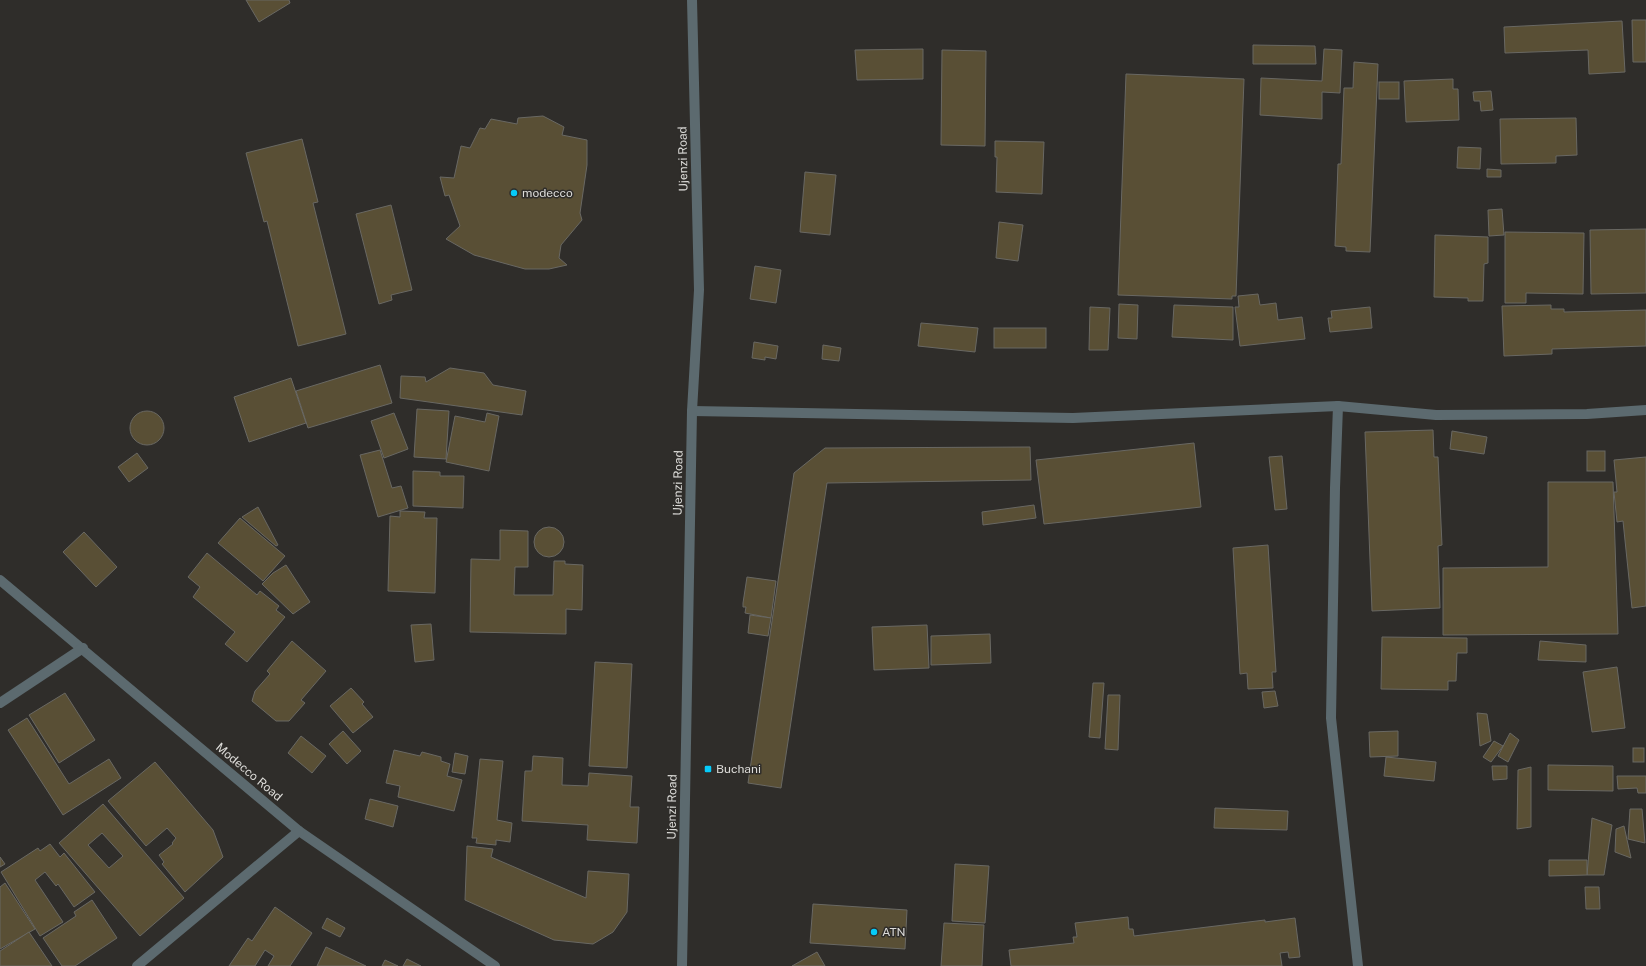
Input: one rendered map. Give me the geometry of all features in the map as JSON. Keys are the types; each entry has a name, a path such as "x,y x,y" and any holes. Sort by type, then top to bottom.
{"street":[{"name":"Ujenzi Road","path":"682,966 692,411 698,290 692,0"},
{"path":"692,411 1073,418 1338,406 1436,415 1587,414 1646,410"},
{"path":"1338,406 1331,718 1358,966"},
{"name":"Modecco Road","path":"0,580 83,648 299,831 495,966"},
{"path":"0,702 83,648"},
{"path":"137,966 299,831"}],"building":[{"path":"246,0 289,0 290,3 259,22"},
{"path":"1632,20 1646,20 1646,62 1633,62"},
{"path":"1622,21 1625,72 1589,74 1588,50 1505,53 1504,27"},
{"path":"1253,45 1315,46 1316,64 1253,64"},
{"path":"923,49 923,79 857,80 855,50"},
{"path":"1324,49 1342,50 1340,93 1322,92 1322,119 1260,115 1261,78 1322,81"},
{"path":"942,50 986,51 985,146 941,145"},
{"path":"1354,62 1378,64 1370,252 1346,251 1346,247 1335,246 1338,164 1341,164 1344,88 1353,88"},
{"path":"1126,74 1244,79 1236,296 1232,296 1232,299 1118,295"},
{"path":"1453,79 1453,89 1458,89 1459,120 1406,122 1404,81"},
{"path":"1379,82 1399,82 1399,99 1379,99"},
{"path":"1491,91 1493,110 1481,111 1480,101 1474,101 1473,92"},
{"name":"modecco","path":"543,116 564,127 562,135 587,140 587,165 580,213 582,220 561,245 559,258 567,265 549,269 525,269 474,255 446,239 460,226 449,195 445,196 440,177 454,178 461,146 470,148 480,128 485,129 491,119 517,124 518,118"},
{"path":"1576,118 1577,155 1556,156 1556,163 1501,164 1500,119"},
{"path":"302,139 318,202 313,203 346,334 298,346 267,221 264,222 246,153"},
{"path":"995,141 1044,142 1042,194 996,192 997,157 995,157"},
{"path":"1458,147 1481,148 1480,169 1457,168"},
{"path":"1487,169 1501,170 1501,177 1487,177"},
{"path":"805,172 836,175 830,235 800,232"},
{"path":"391,205 412,290 391,295 392,300 379,304 356,214"},
{"path":"1502,209 1504,235 1489,236 1488,210"},
{"path":"999,222 1023,225 1018,261 996,258"},
{"path":"1646,229 1646,293 1591,294 1590,230"},
{"path":"1505,232 1584,233 1583,294 1526,293 1526,303 1505,303"},
{"path":"1435,235 1488,237 1488,263 1484,264 1483,301 1468,301 1468,298 1434,297"},
{"path":"755,266 781,270 776,303 750,299"},
{"path":"1258,294 1260,305 1276,303 1278,320 1302,317 1305,339 1240,346 1235,307 1239,307 1238,296"},
{"path":"1119,304 1138,305 1137,339 1118,338"},
{"path":"1174,305 1233,307 1233,340 1172,337"},
{"path":"1551,305 1551,309 1564,309 1564,312 1646,310 1646,346 1552,349 1552,354 1504,356 1502,306"},
{"path":"1090,307 1110,308 1108,350 1089,350"},
{"path":"1370,307 1372,328 1330,332 1328,318 1332,318 1331,311"},
{"path":"921,323 978,328 975,352 918,346"},
{"path":"994,328 1046,328 1046,348 994,348"},
{"path":"754,342 778,346 776,359 765,357 765,360 752,358"},
{"path":"823,345 841,348 839,361 822,359"},
{"path":"380,365 392,403 308,428 296,391"},
{"path":"450,368 484,373 493,385 526,391 522,415 400,398 401,376 425,377 426,382"},
{"path":"291,378 306,423 249,442 234,397"},
{"path":"417,409 449,411 446,459 414,457"},
{"path":"147,411 159,416 164,428 159,440 147,445 135,440 130,428 135,416"},
{"path":"394,413 408,449 384,458 371,421"},
{"path":"487,413 499,416 489,471 446,462 455,416 485,422"},
{"path":"1433,430 1434,457 1438,457 1442,545 1438,546 1440,608 1372,611 1365,432"},
{"path":"1452,431 1487,437 1484,454 1450,449"},
{"path":"1194,443 1201,507 1044,524 1036,460"},
{"path":"1030,447 1031,480 827,483 781,788 748,783 794,473 825,448"},
{"path":"380,450 392,488 401,486 408,508 378,517 360,455"},
{"path":"1587,451 1605,451 1605,471 1587,471"},
{"path":"137,453 148,468 129,482 118,467"},
{"path":"1282,456 1287,509 1275,510 1269,457"},
{"path":"1646,457 1646,606 1632,608 1623,521 1617,522 1614,492 1617,492 1614,460"},
{"path":"413,471 440,472 440,476 464,476 463,508 413,506"},
{"path":"1548,482 1613,482 1618,634 1443,635 1443,568 1548,567"},
{"path":"1034,505 1036,518 983,525 982,512"},
{"path":"258,507 278,545 276,546 242,517"},
{"path":"400,511 425,512 424,518 437,518 435,593 388,591 390,516 400,517"},
{"path":"240,518 285,556 263,581 218,543"},
{"path":"549,527 559,532 564,542 559,552 549,557 539,552 534,542 539,532"},
{"path":"500,530 528,531 528,567 515,567 514,595 553,595 554,561 565,561 565,564 583,565 582,610 566,609 566,634 470,632 471,559 500,560"},
{"path":"84,532 117,567 96,587 63,552"},
{"path":"1268,545 1276,672 1272,672 1273,688 1248,689 1247,673 1240,674 1233,548"},
{"path":"207,553 257,595 260,591 279,606 276,610 285,617 247,662 225,644 235,632 193,597 200,587 188,577"},
{"path":"286,565 310,602 293,614 262,584 273,573"},
{"path":"747,577 776,581 771,618 745,613 746,607 743,607 743,603"},
{"path":"750,615 771,618 768,636 748,633"},
{"path":"431,624 434,660 415,662 411,625"},
{"path":"927,625 929,668 874,670 872,627"},
{"path":"990,634 991,663 931,665 931,636"},
{"path":"1382,637 1467,638 1467,653 1457,653 1456,681 1448,681 1448,690 1381,689"},
{"path":"292,641 326,671 301,700 305,703 289,721 276,721 252,701 255,691 270,674 267,671"},
{"path":"1540,641 1586,645 1586,662 1538,660"},
{"path":"595,662 632,664 627,768 589,766"},
{"path":"1617,667 1625,728 1592,732 1583,672"},
{"path":"1093,683 1104,683 1100,738 1089,737"},
{"path":"351,688 364,702 362,704 373,717 353,733 330,706"},
{"path":"1275,691 1278,706 1264,708 1262,692"},
{"path":"65,693 95,740 59,763 29,715"},
{"path":"1108,695 1120,695 1118,750 1105,749"},
{"path":"1477,713 1487,714 1491,741 1480,746"},
{"path":"27,718 69,784 109,759 121,778 63,815 8,730"},
{"path":"343,731 361,751 347,764 329,744"},
{"path":"1398,731 1398,756 1370,757 1369,732"},
{"path":"1510,733 1519,740 1508,762 1498,756"},
{"path":"301,736 326,756 312,773 288,753"},
{"path":"1494,741 1503,746 1491,762 1483,757"},
{"path":"1633,748 1644,748 1644,762 1633,762"},
{"path":"394,750 420,756 422,752 441,757 441,761 450,764 447,776 462,780 454,811 398,797 400,786 386,783"},
{"path":"455,753 468,756 465,774 452,772"},
{"path":"533,756 563,758 562,785 588,786 589,773 632,776 630,807 639,807 637,843 587,840 588,825 522,821 525,771 532,771"},
{"path":"1386,757 1436,762 1434,781 1384,776"},
{"path":"480,759 503,761 497,820 512,823 510,842 496,840 496,845 476,843 477,838 472,838"},
{"path":"155,762 213,830 223,857 185,892 162,864 164,862 159,855 173,844 172,843 176,838 167,828 146,846 108,801"},
{"path":"1548,765 1613,766 1613,791 1548,790"},
{"path":"1492,766 1507,766 1507,779 1493,780"},
{"path":"1531,767 1531,827 1517,829 1518,770"},
{"path":"1617,776 1646,776 1646,793 1638,793 1637,788 1618,789"},
{"path":"370,799 398,806 393,827 365,819"},
{"path":"103,804 184,898 140,936 59,843","holes":["102,833 123,856 109,868 88,845"]},
{"path":"1215,808 1288,811 1287,830 1214,828"},
{"path":"1630,809 1642,809 1645,843 1628,839"},
{"path":"1592,818 1612,825 1604,875 1587,875"},
{"path":"1624,826 1631,858 1615,852 1616,829"},
{"path":"50,844 60,857 64,853 95,892 74,907 58,884 56,886 45,872 35,880 63,922 40,936 1,872 38,848 40,851"},
{"path":"467,846 493,849 491,857 586,898 588,871 629,874 627,912 613,932 593,944 554,940 465,900"},
{"path":"0,857 5,864 0,867"},
{"path":"1549,860 1587,860 1587,875 1549,876"},
{"path":"955,864 989,866 985,923 952,921"},
{"path":"5,883 35,929 0,949 0,887"},
{"path":"1585,887 1599,887 1600,909 1586,909"},
{"path":"92,900 117,938 75,966 62,966 43,938 76,916 74,912"},
{"path":"813,904 907,910 905,949 810,943"},
{"path":"275,907 312,933 290,966 268,966 274,956 265,950 255,966 229,966 248,938 252,941"},
{"path":"1128,917 1129,929 1133,929 1134,936 1265,920 1265,922 1295,918 1300,957 1289,958 1288,952 1280,953 1282,966 1011,966 1009,950 1074,943 1073,937 1077,937 1075,923"},
{"path":"327,918 345,928 340,937 322,928"},
{"path":"944,923 984,925 982,966 941,966"},
{"path":"29,932 52,966 0,966 0,951"},
{"path":"326,947 366,966 317,966"},
{"path":"817,952 825,966 792,966"},
{"path":"407,959 421,966 403,966"},
{"path":"385,960 398,966 382,966"}],"place":[{"name":"modecco","path":"514,193"},
{"name":"Buchani","path":"708,769"},
{"name":"ATN","path":"874,932"}]}
